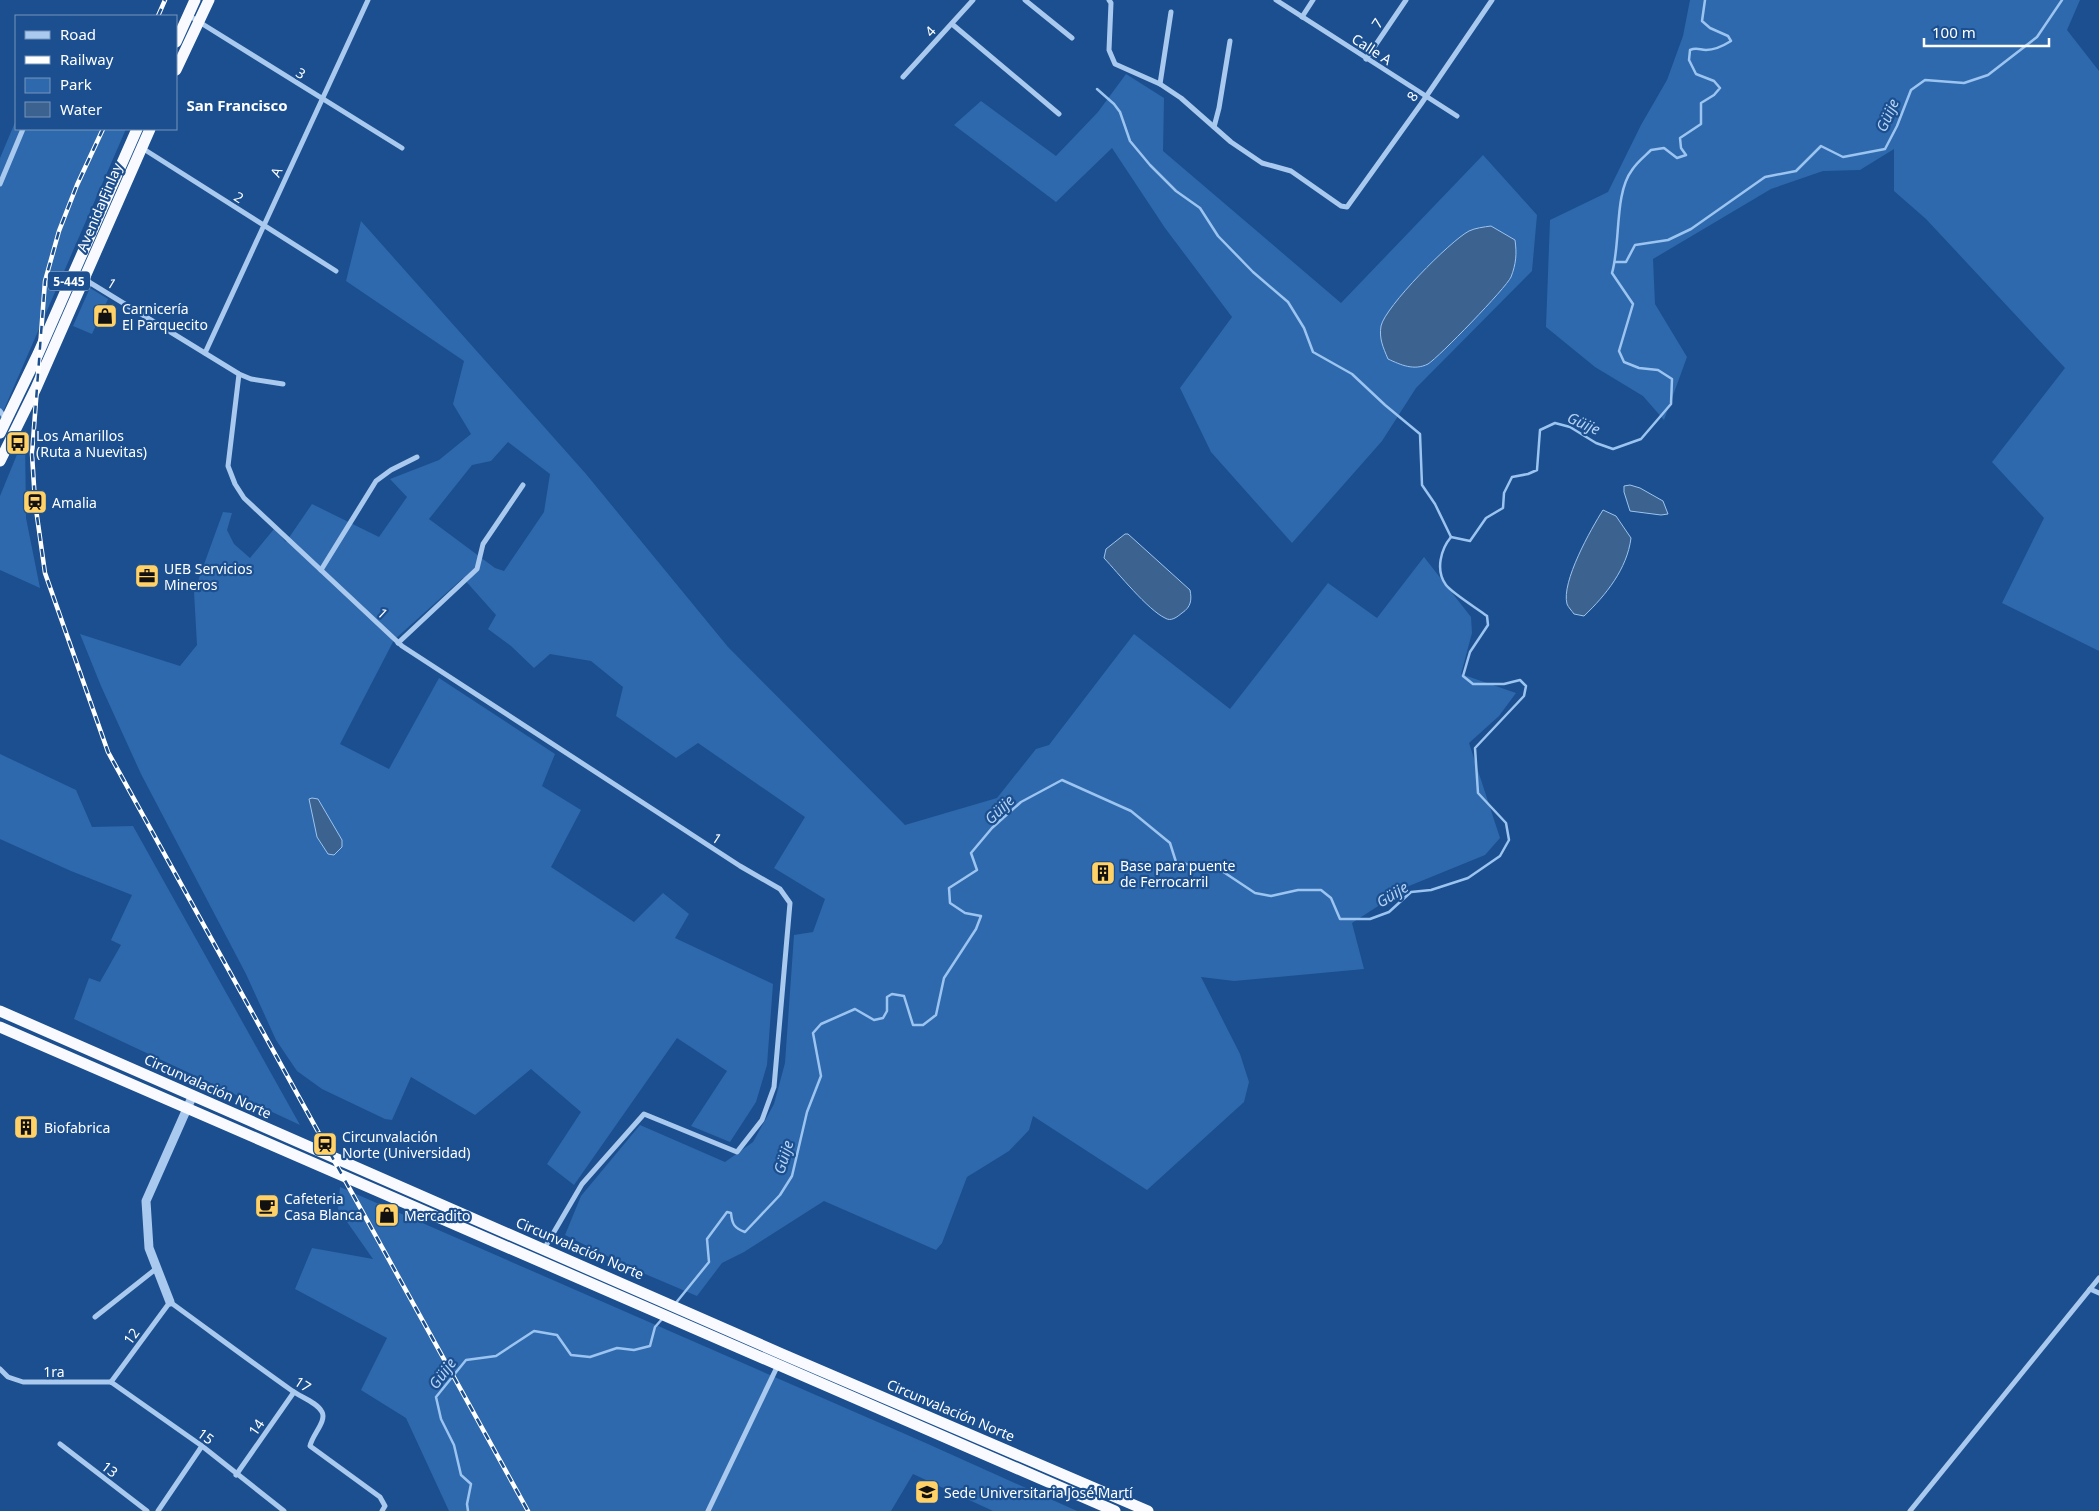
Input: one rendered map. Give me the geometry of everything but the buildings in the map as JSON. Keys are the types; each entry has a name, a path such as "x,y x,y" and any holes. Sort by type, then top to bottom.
{"highway":[{"path":"178,64 193,18 196,0"},
{"path":"178,39 209,0"},
{"name":"Avenida Finlay","path":"0,461 36,388 84,279 136,145 137,130"},
{"name":"Avenida Finlay","path":"0,434 3,415 38,354 72,274 136,145 149,130"},
{"name":"Circunvalación Norte","path":"0,1011 782,1354 1148,1511"},
{"name":"Circunvalación Norte","path":"0,1027 777,1366 1115,1511"}],"street":[{"name":"A","path":"205,353 368,0"},
{"name":"4","path":"903,77 973,0"},
{"path":"1025,0 1072,38"},
{"path":"1109,0 1111,4 1109,50 1115,64 1160,84 1182,98 1214,126 1219,108 1230,41"},
{"name":"Calle A","path":"1276,0 1457,116"},
{"path":"1302,17 1313,0"},
{"name":"7","path":"1366,59 1406,0"},
{"name":"8","path":"1214,126 1231,142 1262,163 1290,171 1341,206 1347,207 1426,97 1492,0"},
{"path":"1160,84 1171,12"},
{"name":"3","path":"193,18 402,148"},
{"path":"952,24 1059,114"},
{"path":"0,184 23,130"},
{"name":"2","path":"136,145 336,271"},
{"name":"1","path":"72,274 84,279 239,374 228,466 235,484 244,498 398,643 738,864 780,889 790,903 774,1087 762,1120 737,1152 644,1114 582,1184 544,1249"},
{"path":"239,374 250,379 283,384"},
{"path":"3,415 14,431"},
{"path":"321,570 376,481 417,457"},
{"path":"398,643 477,569 483,544 523,485"},
{"path":"170,1302 150,1248 146,1202 193,1095"},
{"path":"538,1261 544,1249"},
{"path":"95,1317 157,1268"},
{"path":"1910,1511 2099,1278"},
{"path":"2090,1289 2099,1293"},
{"name":"12","path":"111,1382 170,1302"},
{"name":"17","path":"170,1302 294,1392 318,1407 323,1413 324,1420 312,1438 310,1446 380,1498 385,1506 382,1511"},
{"path":"708,1511 782,1354"},
{"name":"1ra","path":"0,1369 8,1377 23,1382 111,1382"},
{"name":"15","path":"111,1382 202,1446 236,1475 284,1511"},
{"name":"14","path":"236,1475 294,1392"},
{"name":"13","path":"60,1444 146,1511"},
{"path":"158,1511 202,1446"}],"green space":[{"path":"1690,0 2080,0 2067,30 2099,71 2099,651 2002,603 2044,518 1992,462 2065,368 1926,219 1894,191 1894,149 1860,170 1823,171 1771,189 1653,259 1655,304 1687,357 1664,420 1643,396 1595,367 1546,327 1550,220 1608,192 1641,125 1667,80 1683,36"},
{"path":"1126,74 1164,98 1163,151 1341,303 1483,155 1537,215 1532,271 1416,388 1382,441 1292,543 1211,452 1180,388 1232,317 1165,228 1112,148 1056,202 954,125 981,101 1056,156 1098,112"},
{"path":"15,122 15,130 126,130 2,414 0,433 0,158"},
{"path":"361,221 586,474 728,647 905,825 997,798 1036,749 1049,745 1134,634 1230,709 1328,583 1377,618 1424,557 1471,617 1472,633 1461,674 1516,693 1499,716 1469,743 1500,838 1485,855 1409,886 1352,923 1364,969 1234,981 1201,977 1240,1054 1249,1082 1244,1102 1147,1190 1033,1116 1029,1130 1009,1151 967,1177 942,1243 936,1250 824,1201 744,1252 722,1263 697,1296 631,1268 565,1235 581,1196 640,1125 725,1162 753,1142 774,1104 785,1063 794,935 813,932 825,899 774,868 805,817 698,743 676,758 616,716 623,687 591,661 550,654 534,668 511,646 488,629 496,615 463,578 394,640 340,744 389,769 439,678 555,754 542,786 581,810 551,867 634,922 663,893 689,914 675,938 773,984 767,1065 756,1102 730,1142 691,1126 727,1071 677,1038 574,1185 547,1164 581,1112 531,1069 475,1115 411,1077 392,1120 385,1119 322,1089 297,1071 276,1040 246,974 141,774 101,686 80,634 180,666 197,645 194,592 223,512 232,513 227,530 234,544 250,558 274,529 286,542 312,504 379,537 407,497 390,479 439,460 471,434 453,404 464,361 346,281","holes":["508,442 550,474 544,512 504,571 495,568 429,519 472,465 491,461"]},
{"path":"90,288 108,299 92,334 73,326"},
{"path":"25,435 26,518 40,588 0,570 0,496"},
{"path":"0,754 76,790 92,827 133,826 300,1125 74,1019 89,978 100,982 121,945 111,940 132,895 71,871 0,839"},
{"path":"340,1187 1077,1511 993,1511 913,1474 891,1511 449,1511 406,1418 361,1390 387,1338 295,1289 312,1248 373,1259 338,1209"}],"water":[{"path":"1491,226 1515,240 1515,263 1511,277 1506,284 1472,322 1428,364 1413,367 1388,359 1381,339 1381,326 1394,305 1419,275 1460,237 1471,230"},
{"path":"1630,485 1640,488 1663,501 1668,514 1661,515 1630,511 1624,486"},
{"path":"1603,510 1616,516 1631,538 1629,549 1620,571 1600,599 1584,616 1574,614 1567,604 1568,583 1578,556"},
{"path":"1125,534 1128,534 1190,590 1191,600 1185,611 1172,619 1167,619 1158,614 1133,591 1104,558 1106,549"},
{"path":"309,799 318,799 342,840 342,847 334,855 328,854 317,837"}],"waterway":[{"name":"Güije","path":"675,1304 709,1262 707,1239 727,1212 731,1213 736,1227 745,1232 780,1195 792,1176 807,1112 821,1076 813,1033 821,1024 855,1009 874,1020 883,1018 887,1011 887,997 892,994 904,996 913,1025 923,1025 936,1015 944,978 976,929 981,916 965,913 950,903 949,888 977,870 971,853 992,828 1021,802 1062,780 1131,811 1170,843 1176,862 1222,871 1255,893 1271,896 1298,890 1321,890 1331,898 1340,919 1370,919 1389,912 1411,892 1431,890 1468,878 1500,856 1509,840 1506,823 1478,793 1475,748 1524,696 1526,686 1520,680 1504,684 1473,684 1463,676 1470,652 1488,625 1487,616 1446,585 1440,566 1442,554 1444,547 1451,537 1470,541 1486,518 1503,508 1504,493 1512,477 1537,470 1540,430 1555,423 1570,427 1596,443 1613,449 1641,439 1671,404 1672,379 1658,370 1639,368 1624,362 1619,351 1633,304 1612,273 1615,261 1620,205 1626,180 1632,170 1651,150 1664,148 1677,158 1686,155 1681,148 1680,138 1701,124 1701,103 1714,95 1720,88 1714,81 1696,74 1689,60 1690,50 1713,49 1731,41 1728,36 1710,28 1702,21 1705,0"},
{"name":"Güije","path":"1615,262 1626,262 1635,245 1668,240 1691,229 1765,177 1796,171 1821,146 1843,157 1885,149 1897,126 1911,90 1925,80 1964,83 1988,75 2037,37 2062,0"},
{"path":"1097,89 1120,112 1130,141 1150,165 1176,191 1200,208 1218,236 1253,272 1288,302 1304,328 1313,352 1352,374 1420,434 1422,485 1435,504 1451,537"},
{"name":"Güije","path":"468,1511 467,1504 471,1484 461,1475 454,1445 441,1419 436,1397 466,1360 496,1356 534,1331 557,1335 571,1355 590,1357 617,1348 634,1350 650,1346 655,1327 663,1318"}],"railway":[{"path":"158,15 165,0"},
{"path":"103,130 77,185 59,231 45,281 32,454 35,502 45,573 108,752 528,1511"}],"place":[{"name":"Carnicería El Parquecito","path":"105,316"},
{"name":"Los Amarillos (Ruta a Nuevitas)","path":"18,443"},
{"name":"Amalia","path":"35,502"},
{"name":"UEB Servicios Mineros","path":"147,576"},
{"name":"Base para puente de Ferrocarril","path":"1103,873"},
{"name":"Biofabrica","path":"26,1127"},
{"name":"Circunvalación Norte (Universidad)","path":"325,1144"},
{"name":"Cafeteria Casa Blanca","path":"267,1206"},
{"name":"Mercadito","path":"387,1215"},
{"name":"Sede Universitaria José Martí","path":"927,1492"}],"district":[{"name":"San Francisco","path":"237,105"}]}
